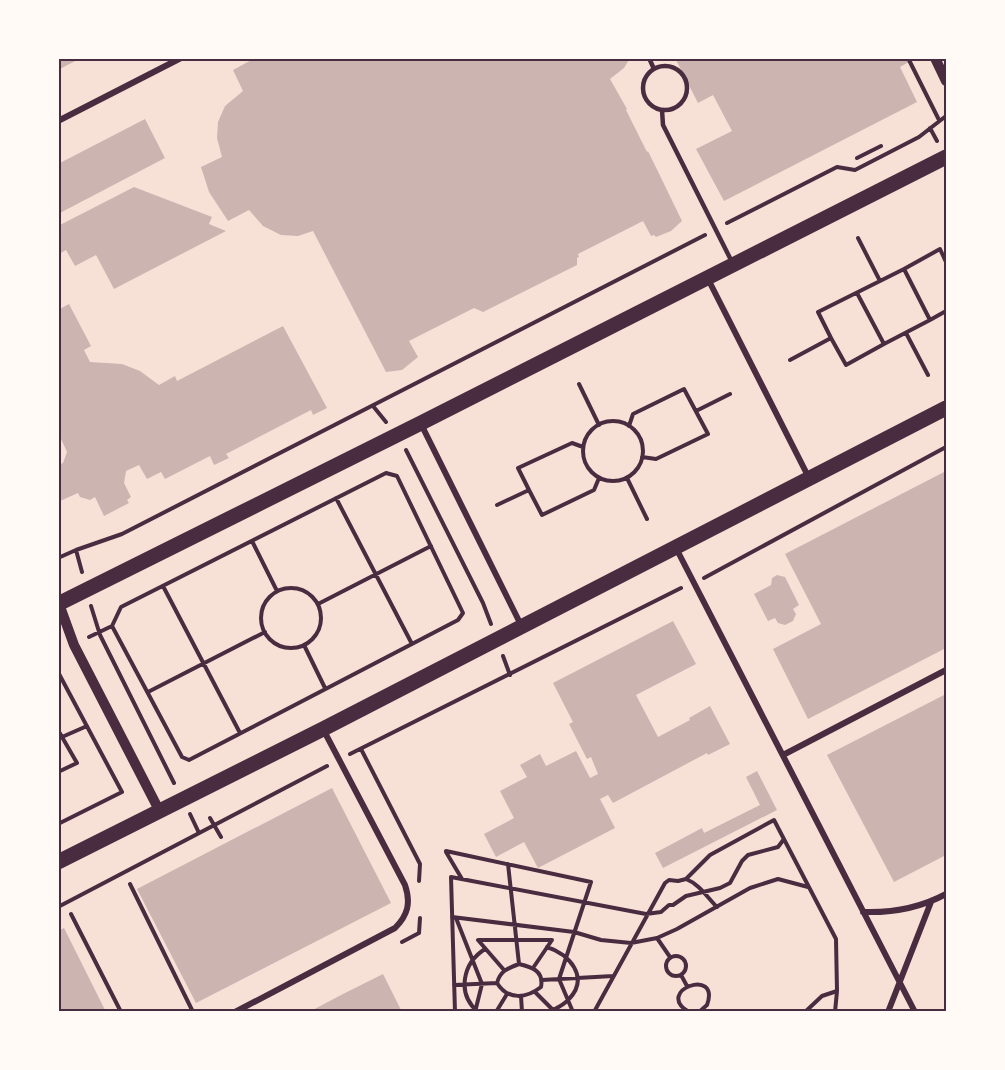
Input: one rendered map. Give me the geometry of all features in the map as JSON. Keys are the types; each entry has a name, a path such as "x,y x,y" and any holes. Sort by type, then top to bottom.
{"main road":[{"path":"59,603 421,423 946,157"},
{"path":"58,862 323,729 946,408"}],"street":[{"path":"58,121 181,58"},
{"path":"935,58 946,81"},
{"path":"707,277 810,479"},
{"path":"421,423 522,627"},
{"path":"675,548 915,1011"},
{"path":"59,603 74,645 159,810"},
{"path":"783,755 946,670"},
{"path":"236,1011 395,928 403,920 408,909 409,896 405,885 323,729"},
{"path":"863,912 894,912 931,902 946,894"},
{"path":"888,1011 931,902"}],"lane":[{"path":"649,58 654,69"},
{"path":"667,66 674,68 684,78 687,92 679,105 673,109 662,110 651,106 643,94 644,80 654,69 667,66"},
{"path":"662,110 663,125 733,264"}],"path":[{"path":"908,58 939,120"},
{"path":"58,558 122,534 837,167 855,170 919,137 946,116"},
{"path":"930,128 937,141"},
{"path":"857,158 881,146"},
{"path":"858,238 880,281"},
{"path":"946,262 940,249 818,312 846,365 946,311"},
{"path":"904,268 930,320"},
{"path":"857,293 884,344"},
{"path":"906,333 928,375"},
{"path":"790,360 831,338"},
{"path":"579,384 599,425"},
{"path":"629,426 633,414 684,389 708,434 656,459 642,457"},
{"path":"696,411 730,394"},
{"path":"609,422 619,422 629,426 641,442 642,457 635,471 627,478 609,481 599,478 586,465 583,447 586,438 599,425 609,422"},
{"path":"583,447 572,443 518,468 542,515 594,490 599,478"},
{"path":"58,907 339,760 707,577 946,447"},
{"path":"406,451 488,614"},
{"path":"386,473 397,476 463,613 458,620 189,760 182,757 112,626 121,607 336,498 386,473"},
{"path":"627,478 647,519"},
{"path":"497,506 529,490"},
{"path":"336,498 412,644"},
{"path":"252,541 277,591"},
{"path":"318,604 431,546"},
{"path":"163,586 240,733"},
{"path":"286,588 305,591 318,604 321,613 318,632 304,645 284,648 274,644 265,632 261,617 263,606 277,591 286,588"},
{"path":"95,619 100,635 170,774"},
{"path":"148,692 265,632"},
{"path":"304,645 325,688"},
{"path":"58,672 122,792 58,824"},
{"path":"62,737 87,726"},
{"path":"58,730 77,763 58,772"},
{"path":"361,749 420,864 418,888"},
{"path":"210,818 221,837"},
{"path":"594,1011 665,883 669,880 686,879 710,855 774,820 836,939 835,1011"},
{"path":"194,821 199,833"},
{"path":"455,1011 454,917 451,877 646,914 661,912 686,896 730,883 742,861 748,855 778,847 784,840"},
{"path":"462,879 446,851 591,882 559,979 573,1011"},
{"path":"508,863 519,964"},
{"path":"686,879 695,883 717,907"},
{"path":"454,917 574,932 601,940 631,943 657,938 750,888 778,879 809,888"},
{"path":"130,884 193,1011"},
{"path":"394,946 419,933 419,907"},
{"path":"71,914 121,1011"},
{"path":"454,917 482,984 476,1011"},
{"path":"657,938 670,958"},
{"path":"504,970 478,940 552,940 533,968"},
{"path":"535,992 554,1011 568,1001 573,994 577,977 576,969 566,956 558,950 547,947"},
{"path":"476,1011 468,1000 464,985 466,972 473,960 485,949"},
{"path":"676,955 685,960 687,967 681,975 671,975 667,970 666,963 676,955"},
{"path":"519,964 533,968 540,974 542,980 541,987 535,992 521,996 507,994 497,983 504,970 519,964"},
{"path":"681,975 687,986"},
{"path":"542,980 613,976"},
{"path":"454,985 497,983"},
{"path":"689,1011 683,1006 680,997 687,986 696,984 707,991 709,1000 700,1011"},
{"path":"805,1011 822,996 837,992"},
{"path":"496,1011 507,994"},
{"path":"521,996 522,1011"},
{"path":"676,1011 683,1006"},
{"path":"727,1011 749,1011"}],"building":[{"path":"58,58 81,58 58,70"},
{"path":"255,58 630,58 624,68 610,79 682,221 671,231 656,237 651,236 643,221 578,254 577,265 483,312 474,308 409,341 418,357 402,370 386,372 313,231 298,236 281,235 263,226 249,210 228,221 209,192 201,167 222,157 217,138 218,122 225,106 243,91 233,70"},
{"path":"675,58 916,58 900,67 917,102 724,201 696,149 732,131 713,95 698,103"},
{"path":"145,119 165,158 58,214 58,164"},
{"path":"134,187 212,217 209,224 226,231 114,289 96,255 75,266 66,250 59,254 58,226"},
{"path":"69,304 91,346 84,350 90,362 122,364 140,371 159,385 175,376 177,381 283,326 327,408 313,415 311,410 226,454 229,458 214,465 210,456 165,479 161,472 147,479 139,465 126,471 124,483 131,497 127,500 129,503 104,516 95,497 90,500 80,497 78,493 60,501 58,465 63,463 67,452 61,439 58,440 58,310"},
{"path":"946,471 946,648 808,719 773,649 821,624 785,554"},
{"path":"777,575 785,577 799,605 793,609 796,614 793,621 785,625 778,623 775,618 768,621 754,594 771,585 772,578"},
{"path":"673,621 696,664 636,695 658,737 710,706 730,744 708,755 707,753 613,803 608,795 600,799 615,828 538,868 524,842 496,857 484,834 514,818 500,791 527,777 520,765 540,754 546,766 576,751 590,778 598,774 591,757 587,759 569,724 573,722 553,683"},
{"path":"946,694 946,855 894,882 827,755"},
{"path":"757,771 777,810 663,868 655,853 702,828 704,833 760,805 746,777"},
{"path":"332,788 391,903 196,1003 137,889"},
{"path":"64,928 106,1012 58,1012 58,931"},
{"path":"383,974 402,1012 309,1012 343,994"}]}
